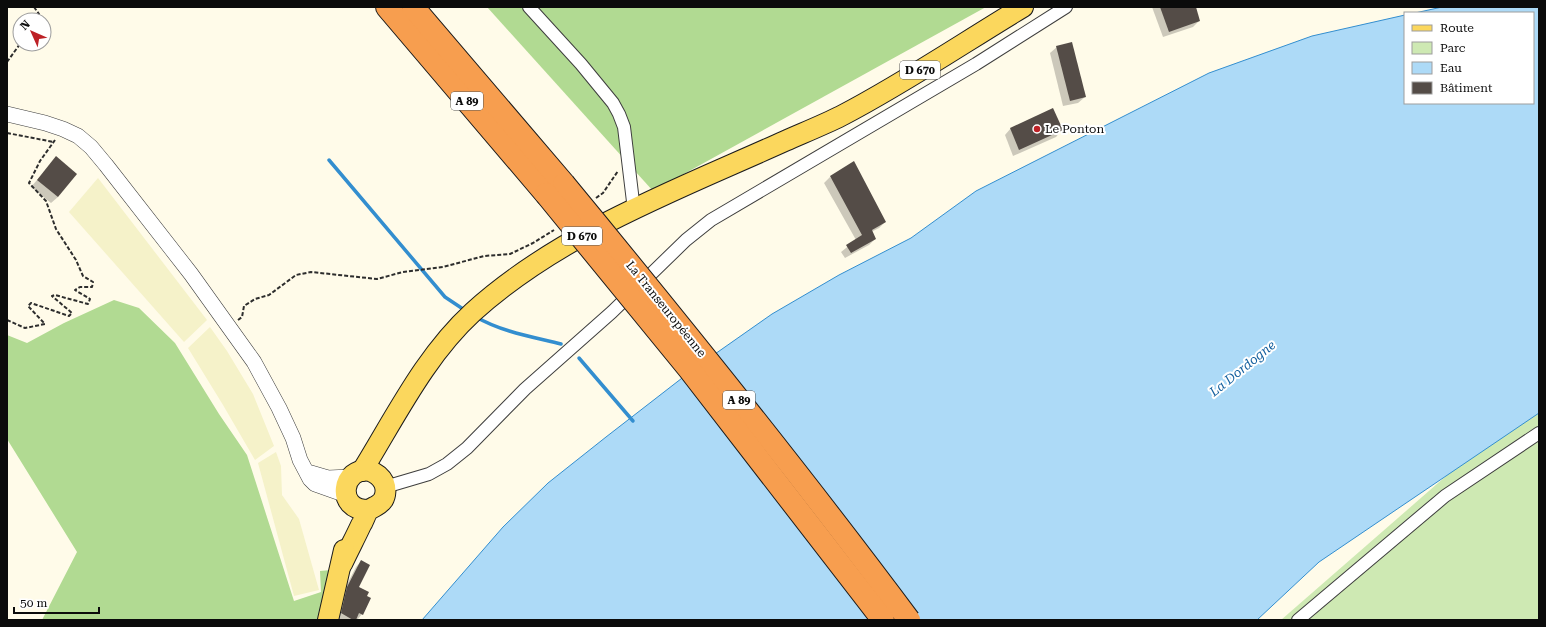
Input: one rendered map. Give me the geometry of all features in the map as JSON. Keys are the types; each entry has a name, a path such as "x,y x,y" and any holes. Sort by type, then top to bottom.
{"highway":[{"name":"La Transeuropéenne","path":"387,7 555,189 714,368 843,532 909,620"},
{"name":"La Transeuropéenne","path":"413,7 555,189 689,369 883,620"}],"main road":[{"name":"D 670","path":"328,620 342,564 356,492 402,402 436,352 472,313 530,266 566,244 634,210 841,116 1022,7"},
{"name":"D 670","path":"384,484 392,423"},
{"path":"374,472 384,484 383,500 375,508 356,492 374,472"}],"street":[{"path":"529,7 581,64 613,103 619,114 624,127 634,210"},
{"path":"384,484 429,474 447,464 466,448 525,389 612,312 686,240 711,220 976,64 1066,7"},
{"path":"7,114 63,129 78,136 91,147 106,164 191,274 254,362 279,408 306,471 328,478 356,492"},
{"path":"1298,620 1445,496 1539,433"}],"path":[{"path":"7,62 14,52"},
{"path":"7,320 25,328 45,324 28,306 31,303 69,316 72,313 52,296 55,295 88,304 90,299 75,290 80,287 92,287 93,282 83,276 76,260 56,229 46,201 29,183 40,162 63,129"},
{"path":"7,133 54,142"},
{"path":"592,202 603,193 621,167 626,149"},
{"path":"229,326 242,317 244,306 255,298 269,295 296,275 311,272 378,279 404,272 444,267 484,256 510,254 533,243 558,228"}],"shaded area":[{"path":"98,178 207,320 184,342 69,212"},
{"path":"210,327 227,351 253,394 274,446 255,460 188,348"},
{"path":"276,452 281,466 282,495 299,519 319,590 294,596 258,463"}],"green space":[{"path":"487,7 986,7 653,191"},
{"path":"114,300 139,308 175,343 219,414 247,455 294,601 321,592 320,571 331,570 319,620 42,620 77,552 7,439 7,335 27,343 64,323"},
{"path":"1539,395 1539,620 1281,620"}],"water":[{"name":"La Dordogne","path":"1442,7 1539,7 1539,413 1319,562 1257,620 422,620 503,527 548,483 695,368 772,314 839,275 911,238 976,191 1209,73 1312,36 1404,15 1404,104 1534,104 1534,12 1420,12"}],"building":[{"path":"1160,7 1196,7 1200,21 1169,32"},
{"path":"1072,42 1086,97 1070,101 1056,46"},
{"name":"Le Ponton","path":"1053,108 1063,130 1019,150 1010,128"},
{"path":"56,156 77,174 58,197 37,180"},
{"path":"854,161 886,222 872,230 876,239 851,253 846,245 862,235 830,176"},
{"path":"361,560 370,565 359,587 369,592 367,596 371,598 363,615 359,613 356,620 353,620 341,613 347,587"}],"waterway":[{"path":"329,160 445,297 466,311"},
{"path":"476,317 496,327 561,344"},
{"path":"579,358 633,421"}],"place":[{"name":"Le Ponton","path":"1037,129"}]}
